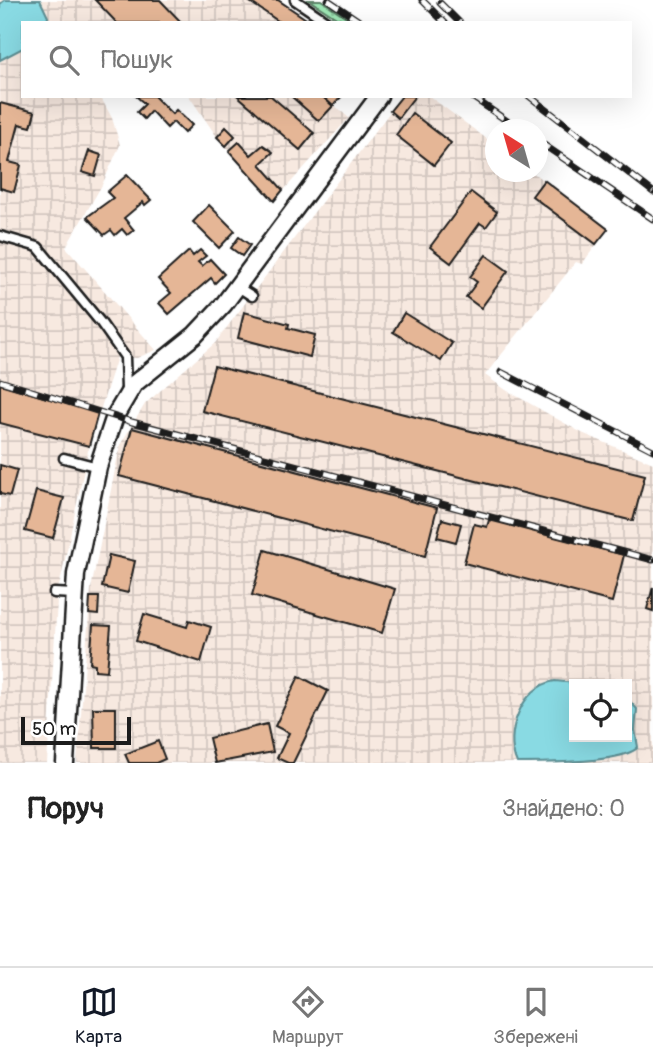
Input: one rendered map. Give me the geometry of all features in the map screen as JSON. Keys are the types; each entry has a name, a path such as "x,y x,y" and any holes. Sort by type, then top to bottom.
{"street":[{"path":"65,763 75,594 98,467 124,396 164,351 211,318 240,285 378,98"}],"lane":[{"path":"295,0 326,21"},
{"path":"0,236 38,247 101,323 125,357 127,387 124,396"},
{"path":"64,458 98,467"},
{"path":"54,593 75,594"}],"shaded area":[{"path":"0,0 278,0 309,21 21,21 21,98 101,98 112,118 120,145 102,185 66,247 156,350 137,358 117,357 89,446 60,583 54,597 57,602 47,763 0,763"},
{"path":"190,98 340,98 334,105 349,118 274,201 217,137"},
{"path":"400,98 432,98 485,138 485,182 545,182 608,229 582,264 576,262 485,375 582,433 653,463 653,763 77,763 91,589 120,445 145,404 215,343"}],"green space":[{"path":"309,0 321,0 352,21 341,21"}],"water":[{"path":"5,0 40,0 48,17 47,21 21,21 21,49 0,60 0,4"},
{"path":"555,681 569,682 569,742 632,742 632,704 637,709 635,730 638,747 630,752 601,759 517,763 512,739 518,713 533,692"}],"building":[{"path":"95,0 160,0 180,21 115,21"},
{"path":"247,0 278,0 309,21 278,21"},
{"path":"138,98 156,98 172,114 176,110 192,125 184,133 173,122 167,128 151,111 144,119 137,112 145,104"},
{"path":"240,98 273,98 314,133 300,150"},
{"path":"293,98 324,98 333,106 319,121"},
{"path":"324,98 340,98 333,106"},
{"path":"400,98 413,98 398,118 390,111"},
{"path":"0,103 35,112 31,127 19,124 9,162 21,165 14,192 0,188"},
{"path":"412,113 451,143 434,165 396,135"},
{"path":"226,127 235,136 226,146 217,137"},
{"path":"239,142 251,155 263,145 273,152 260,164 283,190 274,201 229,151"},
{"path":"89,151 101,155 95,176 82,172"},
{"path":"127,175 151,200 145,205 143,202 124,218 134,230 127,235 122,229 115,235 111,230 104,235 87,217 113,198 107,192"},
{"path":"542,182 547,182 608,229 596,244 532,196"},
{"path":"471,192 497,212 486,227 480,223 451,263 430,247"},
{"path":"209,205 235,231 219,248 193,222"},
{"path":"239,237 250,245 242,256 231,248"},
{"path":"200,250 206,256 198,262 202,266 210,259 224,274 215,283 211,278 169,314 159,303 171,293 158,279 189,251 193,256"},
{"path":"486,255 508,271 481,308 466,297 477,282 470,277"},
{"path":"244,312 289,324 288,328 315,335 310,357 238,338"},
{"path":"404,313 452,343 441,361 393,332"},
{"path":"214,366 645,475 633,521 202,411"},
{"path":"0,384 98,413 89,446 0,423"},
{"path":"132,428 437,508 425,556 119,476"},
{"path":"0,465 17,470 10,496 0,494"},
{"path":"36,491 64,498 53,538 25,531"},
{"path":"442,519 461,524 456,542 437,537"},
{"path":"489,520 624,555 612,602 464,563 474,524 487,527"},
{"path":"265,550 395,589 382,633 252,595"},
{"path":"109,555 135,561 128,593 102,587"},
{"path":"653,587 653,611 647,609"},
{"path":"90,597 99,597 98,615 89,614"},
{"path":"144,614 187,627 189,620 211,627 201,662 136,641"},
{"path":"93,625 111,626 107,671 95,670 95,664 90,663"},
{"path":"299,676 328,691 293,763 288,763 277,758 289,733 275,726"},
{"path":"93,708 116,708 116,748 94,748"},
{"path":"267,724 273,752 215,763 209,738"},
{"path":"158,741 165,759 156,763 129,763 125,754"}],"railway":[{"path":"328,0 359,21"},
{"path":"422,0 443,21"},
{"path":"440,3 458,21"},
{"path":"474,98 504,119"},
{"path":"532,98 653,192"},
{"path":"548,148 653,219"},
{"path":"501,372 653,450"},
{"path":"0,381 132,422 653,560"}]}
